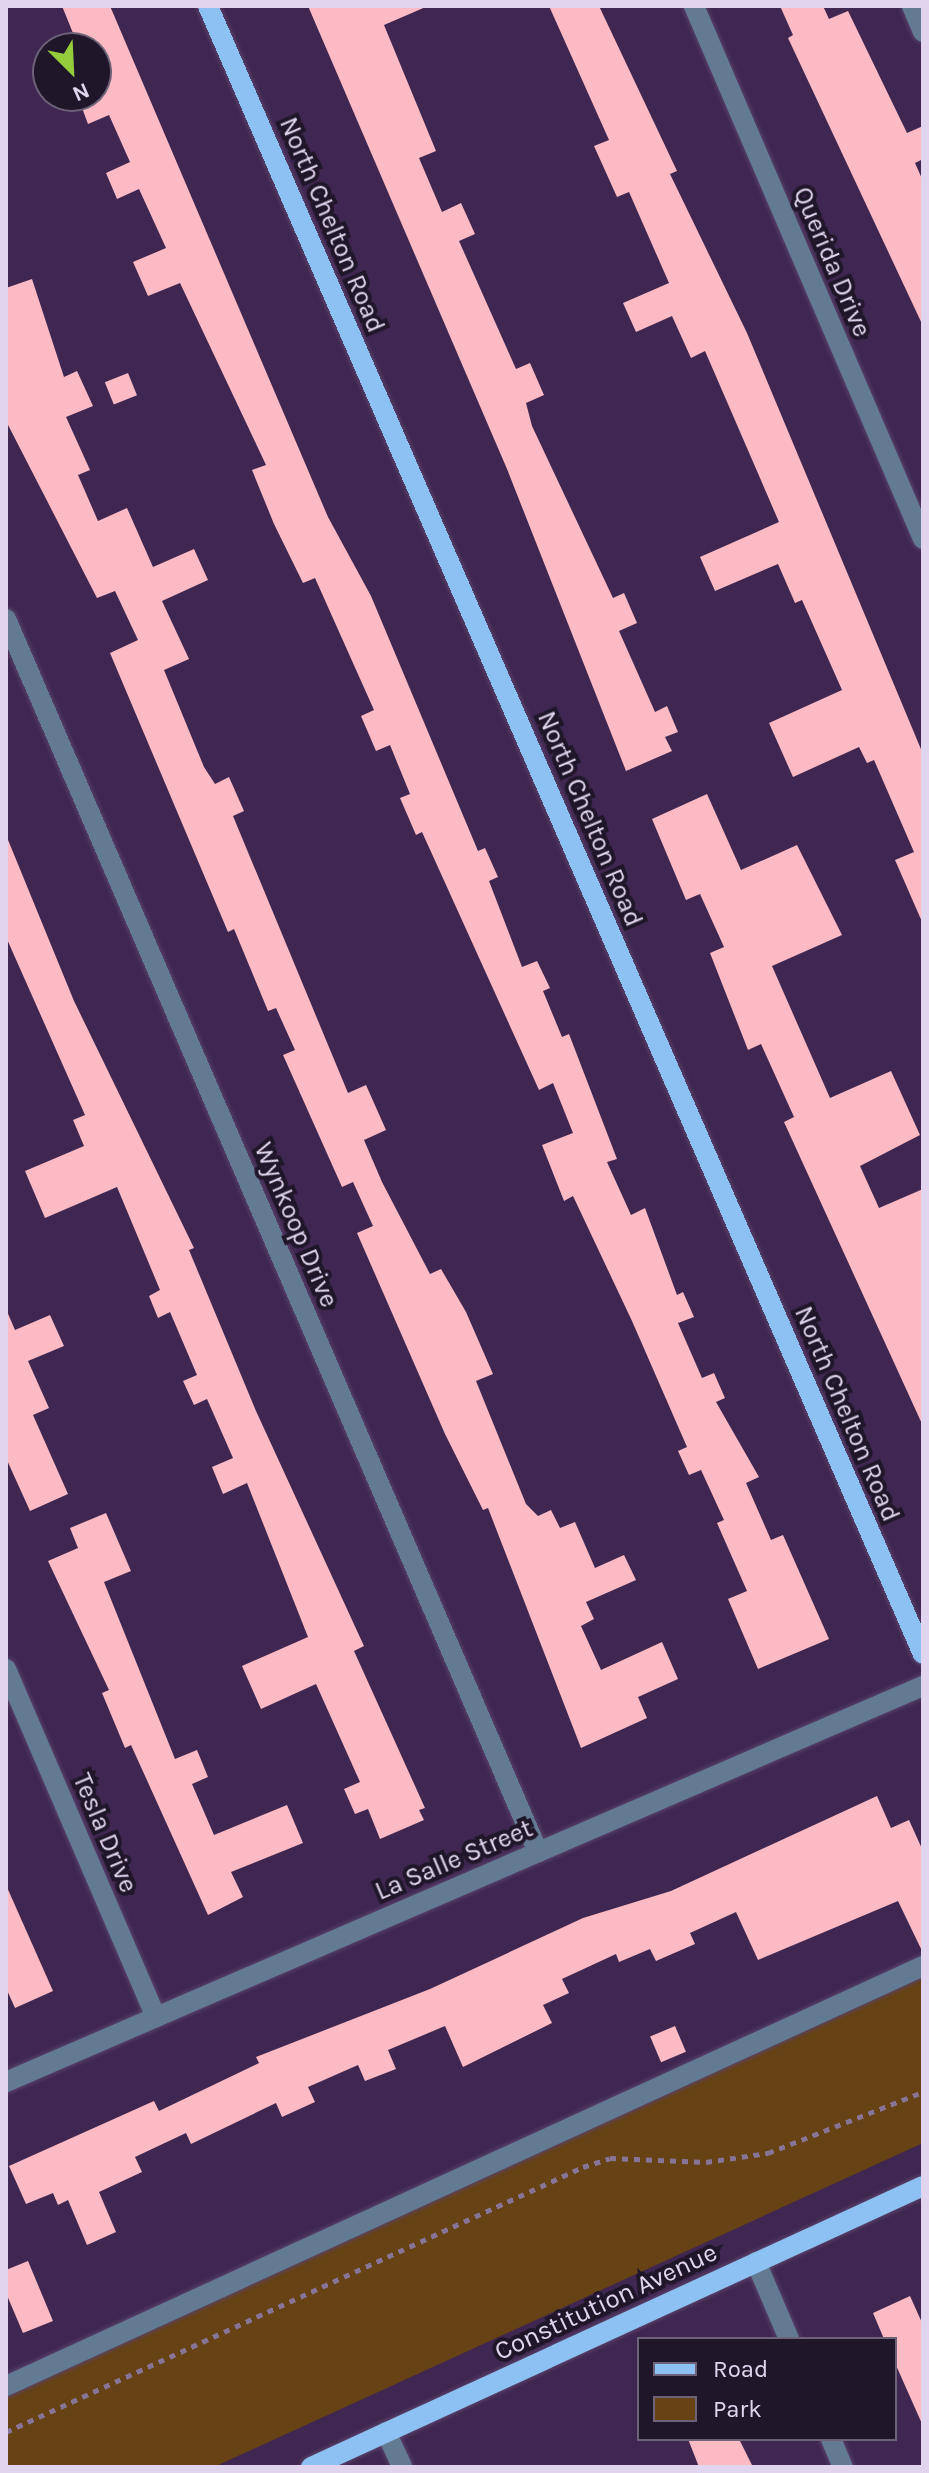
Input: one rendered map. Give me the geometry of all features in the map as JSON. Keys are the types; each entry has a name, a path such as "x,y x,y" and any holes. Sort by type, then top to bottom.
{"main road":[{"name":"North Chelton Road","path":"208,6 923,1654"},
{"name":"Constitution Avenue","path":"311,2467 923,2186"}],"street":[{"name":"Querida Drive","path":"694,6 923,539"},
{"path":"912,6 923,32"},
{"name":"Wynkoop Drive","path":"6,619 538,1852"},
{"name":"Tesla Drive","path":"6,1669 156,2017"},
{"name":"La Salle Street","path":"6,2082 923,1686"},
{"path":"6,2386 923,1966"},
{"path":"756,2262 788,2337"},
{"path":"386,2432 402,2467"},
{"path":"832,2441 843,2467"}],"path":[{"path":"6,2432 583,2167 610,2158 706,2162 768,2153 923,2092"}],"green space":[{"path":"923,1971 923,2143 214,2467 6,2467 6,2392"}],"building":[{"path":"62,6 110,6 328,517 371,596 478,851 485,848 498,877 489,881 522,967 537,961 550,988 543,991 562,1037 569,1034 617,1159 607,1162 631,1215 645,1208 677,1295 683,1292 694,1317 678,1323 702,1378 714,1373 725,1398 716,1402 759,1477 746,1483 771,1540 783,1535 829,1639 758,1669 728,1599 747,1591 717,1523 724,1520 701,1470 689,1475 678,1451 687,1447 632,1321 573,1196 564,1201 542,1145 573,1133 553,1083 539,1090 422,832 416,835 400,798 410,794 390,745 376,751 361,716 374,710 315,578 303,583 274,524 252,470 266,465 180,283 148,296 133,262 166,248 139,189 117,199 106,173 130,162 109,115 88,124 84,112 112,112 112,32 73,32"},
{"path":"308,6 428,6 384,25 436,151 419,158 442,212 461,203 475,234 459,241 516,369 530,363 544,395 526,403 532,426 613,598 624,593 637,623 619,631 655,712 667,706 678,732 665,737 672,751 626,771 507,469"},
{"path":"549,6 599,6 677,171 670,174 747,333 923,754 923,924 895,860 914,852 874,760 867,763 859,747 793,777 769,723 842,690 802,600 795,603 778,564 715,591 700,557 779,522 705,351 691,358 672,316 636,332 623,303 669,283 629,192 617,197 594,146 609,140"},
{"path":"780,6 823,6 829,19 848,11 907,133 923,126 923,159 915,163 923,181 923,326 788,38 793,35"},
{"path":"32,279 64,377 77,371 93,406 66,417 90,470 78,475 98,521 127,508 153,567 194,549 208,580 162,601 189,659 164,670 204,767 215,784 229,777 244,811 233,816 348,1093 366,1085 386,1130 364,1140 382,1182 430,1274 441,1269 466,1312 493,1374 476,1381 526,1504 538,1516 551,1510 560,1528 575,1522 595,1568 624,1555 636,1580 586,1602 594,1619 581,1626 601,1670 662,1642 678,1679 638,1697 647,1718 581,1748 488,1508 483,1510 445,1434 357,1233 373,1226 353,1182 342,1187 283,1055 295,1050 276,1008 268,1011 234,929 228,932 110,653 138,640 115,591 97,598 6,421 6,288"},
{"path":"128,373 137,395 114,405 105,382"},
{"path":"707,794 741,870 797,845 842,935 772,966 830,1098 891,1071 920,1135 860,1166 879,1208 923,1189 923,1426 784,1122 794,1117 761,1044 748,1050 710,953 724,947 700,894 686,900 652,819"},
{"path":"6,835 74,1001 194,1248 189,1250 256,1411 364,1646 354,1651 425,1808 419,1810 424,1820 380,1839 368,1809 355,1814 344,1789 360,1782 316,1684 261,1709 242,1666 308,1637 247,1483 223,1494 212,1467 233,1458 207,1399 194,1405 183,1381 197,1375 170,1312 158,1318 149,1296 160,1290 117,1187 45,1218 25,1171 84,1146 73,1120 85,1115 6,937"},
{"path":"6,1309 15,1330 50,1315 64,1346 28,1361 49,1408 33,1415 68,1494 30,1511 6,1458"},
{"path":"106,1513 131,1571 104,1582 175,1759 197,1750 208,1777 192,1784 214,1835 287,1805 303,1843 231,1872 243,1897 208,1915 131,1745 125,1748 102,1693 109,1690 48,1561 78,1548 70,1528"},
{"path":"877,1796 891,1828 909,1820 923,1851 923,1953 898,1901 758,1960 736,1912 690,1933 695,1944 656,1961 650,1949 619,1962 616,1954 562,1979 569,1993 543,2005 552,2023 463,2067 445,2026 388,2050 396,2069 365,2081 358,2065 308,2087 315,2102 282,2117 276,2103 191,2144 186,2133 135,2157 142,2172 99,2192 116,2232 87,2245 68,2200 58,2205 53,2193 26,2204 9,2166 154,2101 159,2111 259,2063 256,2057 430,1989 583,1918 671,1891"},
{"path":"6,1885 53,1991 15,2008 6,1988"},
{"path":"675,2026 686,2052 661,2062 650,2037"},
{"path":"28,2261 53,2321 23,2333 6,2293 6,2270"},
{"path":"910,2296 923,2325 923,2426 897,2368 897,2337 883,2337 873,2313"},
{"path":"689,2441 740,2441 753,2467 699,2467"}]}
